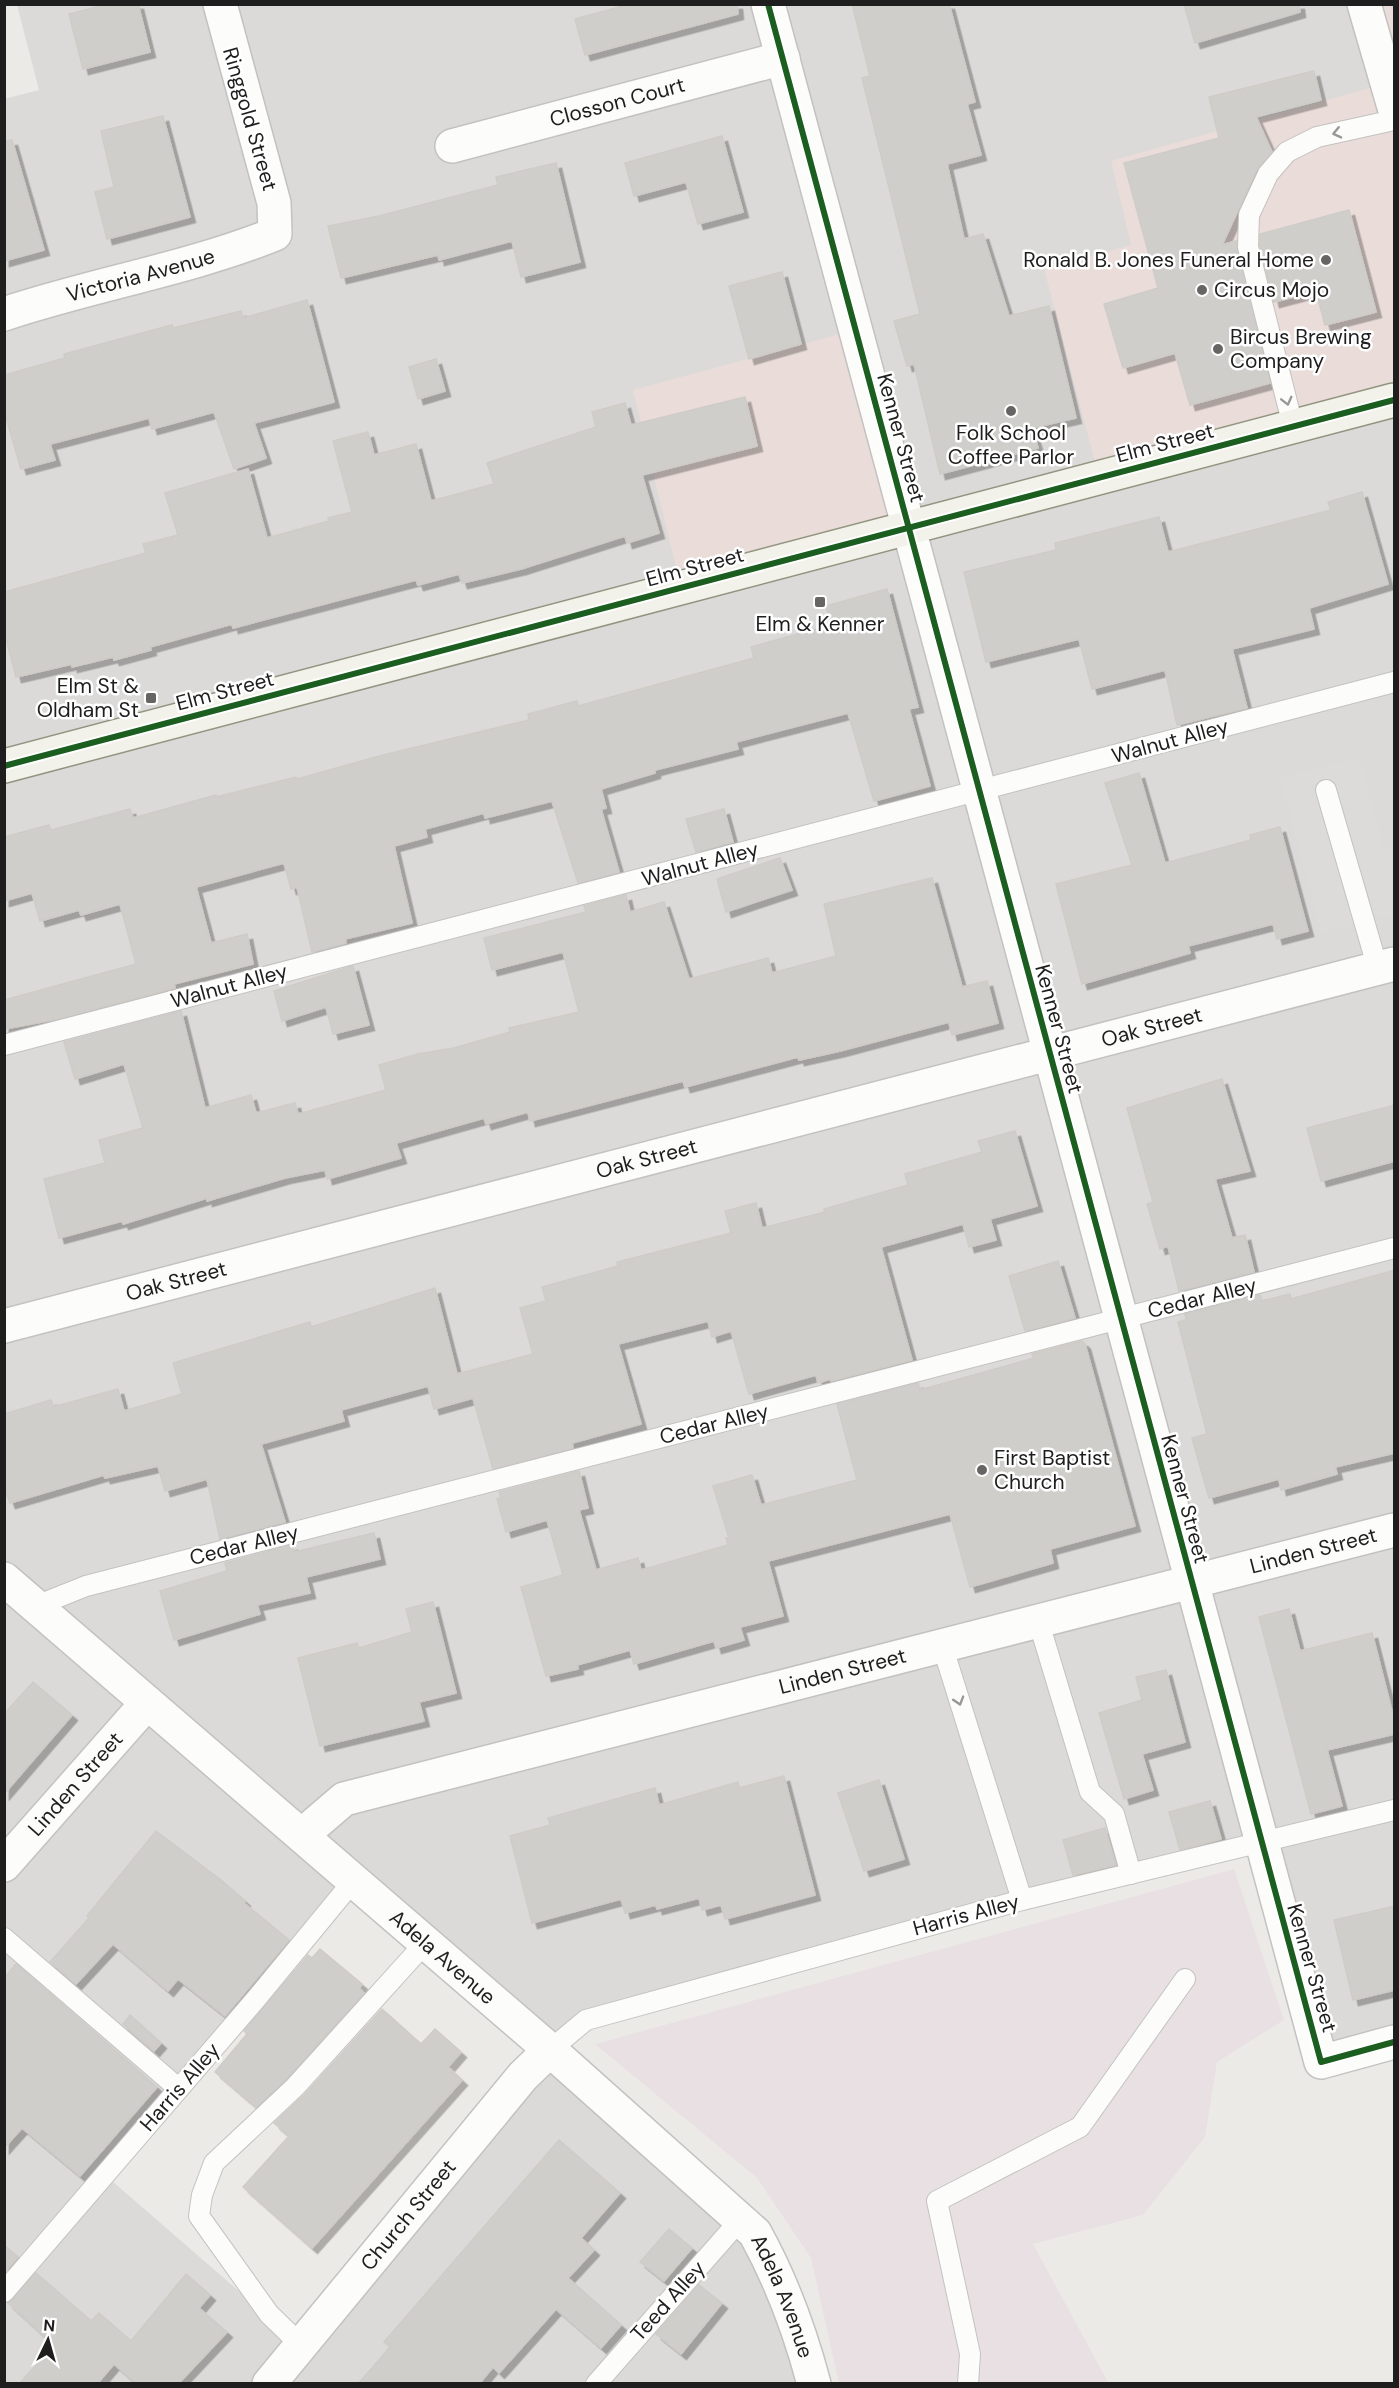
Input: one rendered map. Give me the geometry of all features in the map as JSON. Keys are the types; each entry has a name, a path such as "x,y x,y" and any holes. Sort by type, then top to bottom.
{"main road":[{"name":"Elm Street","path":"5,762 1395,400"}],"street":[{"name":"Ringgold Street","path":"220,4 274,203 275,234"},
{"name":"Kenner Street","path":"768,4 1321,2062 1395,2042"},
{"path":"1364,4 1395,107"},
{"name":"Closson Court","path":"452,146 783,58"},
{"name":"Victoria Avenue","path":"4,314 56,296 225,254 275,234"},
{"name":"Oak Street","path":"4,1326 1049,1056 1386,966"},
{"name":"Linden Street","path":"302,1836 344,1799 1395,1530"},
{"name":"Adela Avenue","path":"4,1579 426,1942 741,2219 755,2233 773,2265 806,2352 814,2384"},
{"name":"Linden Street","path":"4,1865 147,1703"},
{"name":"Church Street","path":"269,2384 523,2076 550,2050"}],"lane":[{"path":"1293,426 1248,247 1249,215 1268,174 1287,152 1317,137 1395,120"},
{"name":"Walnut Alley","path":"4,1045 1395,682"},
{"path":"1326,790 1386,966"},
{"name":"Cedar Alley","path":"36,1606 86,1586 1395,1248"},
{"path":"1038,1620 1090,1792 1114,1814 1131,1874"},
{"path":"942,1645 1022,1900"},
{"name":"Harris Alley","path":"550,2050 586,2020 1022,1900 1395,1810"},
{"name":"Harris Alley","path":"4,2292 354,1880"},
{"path":"4,1938 178,2088"},
{"path":"301,2345 269,2314 198,2216 202,2195 214,2163 296,2087 426,1942"},
{"path":"968,2384 970,2354 937,2201 1080,2127 1185,1979"},
{"name":"Teed Alley","path":"596,2384 741,2219"}],"shaded area":[{"path":"17,5 1394,5 1394,2042 1321,2062 1261,1844 586,2020 550,2050 741,2219 814,2383 5,2384 4,99 39,90","holes":["353,1880 550,2050 301,2345 104,2174"]},
{"path":"1364,5 1394,5 1394,400 1099,477 1044,269 1131,245 1111,161 1387,83"},
{"path":"855,330 908,528 681,588 633,390"},
{"path":"1359,757 1384,850 1394,848 1394,914 1322,933 1280,778"},
{"path":"1234,1869 1284,2020 1217,2062 1205,2137 1143,2215 1033,2244 1109,2384 839,2383 811,2258 757,2178 595,2044"}],"building":[{"path":"108,4 138,4 150,52 83,69 69,14"},
{"path":"630,4 737,4 738,14 585,55 575,19"},
{"path":"852,4 949,4 975,102 967,104 981,155 947,164 964,239 983,234 1009,316 1049,306 1076,418 1032,428 1038,448 940,474 914,364 907,366 894,321 920,314 862,78 870,76"},
{"path":"1184,4 1299,4 1300,12 1195,43"},
{"path":"1314,71 1321,100 1256,117 1272,152 1257,169 1222,245 1236,241 1270,383 1190,405 1175,353 1123,368 1104,304 1158,288 1124,163 1219,138 1209,97"},
{"path":"163,116 190,217 107,239 95,192 114,187 101,131"},
{"path":"722,136 743,212 698,224 686,182 634,196 625,163"},
{"path":"12,140 44,250 4,261 4,141"},
{"path":"556,163 580,262 521,277 512,241 439,260 438,255 341,278 328,226 379,216 498,185 496,177"},
{"name":"Ronald B. Jones Funeral Home","path":"1349,210 1376,312 1325,325 1316,291 1274,302 1260,246 1260,234"},
{"path":"782,272 801,344 749,359 729,286"},
{"path":"307,300 334,402 254,423 266,458 234,469 214,412 152,429 149,418 50,444 55,460 21,469 4,411 4,375 65,358 64,354 172,325 173,328 241,311 243,318"},
{"path":"436,359 445,391 418,399 409,367"},
{"path":"745,397 757,446 642,475 659,533 627,543 625,536 521,569 462,583 459,574 418,585 416,580 233,628 232,624 150,647 151,650 114,660 113,657 72,667 72,664 16,677 4,631 4,592 146,553 143,544 178,535 165,493 248,469 267,538 329,521 328,518 352,512 333,441 368,432 374,455 416,444 431,501 494,484 487,463 596,427 592,412 625,403 631,425"},
{"path":"1362,492 1388,584 1309,608 1314,629 1232,649 1247,708 1177,725 1165,670 1092,689 1079,639 986,662 964,572 1056,550 1055,543 1159,517 1168,552 1331,510 1328,502"},
{"path":"887,589 918,707 909,709 930,786 874,801 848,713 736,742 738,749 655,770 655,773 601,789 606,808 601,809 619,872 578,883 552,801 485,818 484,813 425,829 427,837 394,846 412,923 345,939 346,943 312,952 297,887 291,889 284,863 196,887 211,943 247,934 253,964 174,984 175,988 58,1019 4,1029 4,1000 136,964 120,904 81,915 79,910 40,921 32,893 4,901 4,837 49,825 51,830 130,809 133,818 216,795 216,797 296,777 297,779 383,755 529,720 528,714 577,701 578,706 754,658 751,647 831,625 826,606"},
{"path":"1139,773 1165,863 1251,840 1250,835 1280,827 1308,931 1277,939 1273,924 1188,946 1190,953 1082,984 1056,884 1132,865 1105,783"},
{"path":"724,809 733,842 696,852 686,819"},
{"path":"780,858 792,890 726,912 717,879"},
{"path":"932,878 962,987 987,981 998,1023 952,1035 949,1022 840,1051 799,1060 798,1057 685,1087 683,1081 530,1121 528,1112 486,1124 484,1118 396,1143 401,1158 366,1168 327,1179 325,1170 285,1178 207,1201 207,1198 123,1224 122,1221 59,1238 44,1179 105,1163 99,1140 143,1128 124,1064 75,1079 64,1042 181,1011 205,1108 251,1095 256,1113 295,1103 298,1114 386,1090 379,1065 418,1054 454,1048 510,1032 509,1028 579,1012 563,952 492,970 484,938 586,912 584,906 626,895 630,912 664,902 689,979 768,958 772,973 836,956 824,904"},
{"path":"353,966 369,1025 333,1034 326,1007 282,1021 274,991"},
{"path":"1222,1079 1250,1171 1215,1179 1232,1238 1245,1235 1254,1272 1179,1291 1168,1246 1160,1249 1147,1204 1153,1202 1127,1108"},
{"path":"1395,1105 1395,1161 1321,1181 1307,1128"},
{"path":"1015,1131 1037,1206 990,1219 996,1240 969,1247 963,1224 881,1247 912,1360 831,1381 830,1379 818,1383 816,1375 749,1394 731,1331 712,1337 708,1321 618,1344 641,1424 572,1443 573,1448 493,1469 473,1398 434,1409 428,1386 341,1410 344,1421 261,1444 285,1522 220,1539 207,1479 165,1491 158,1466 105,1478 104,1475 10,1503 4,1487 4,1414 51,1400 53,1407 118,1389 124,1411 182,1394 173,1363 310,1322 311,1327 435,1288 457,1374 533,1354 520,1308 546,1301 542,1287 618,1266 617,1262 731,1233 725,1211 756,1203 762,1228 825,1212 824,1209 908,1185 905,1174 982,1152 978,1141"},
{"path":"1058,1261 1075,1318 1025,1331 1009,1276"},
{"path":"1395,1270 1395,1453 1335,1467 1337,1474 1281,1490 1279,1479 1209,1498 1192,1438 1207,1434 1178,1322 1186,1320 1185,1314 1260,1295 1262,1301 1290,1294 1291,1299"},
{"path":"1082,1341 1085,1344 1135,1526 1050,1549 1053,1563 970,1587 950,1514 768,1561 783,1616 740,1627 744,1640 716,1648 714,1641 634,1664 630,1650 577,1665 578,1669 546,1676 521,1587 563,1575 547,1520 506,1532 497,1499 501,1498 499,1492 579,1471 588,1508 579,1510 596,1570 638,1558 641,1570 728,1545 726,1538 729,1538 713,1486 752,1475 761,1505 857,1480 837,1404 918,1383 920,1390 1034,1358 1032,1354"},
{"path":"374,1533 380,1559 306,1577 310,1593 257,1605 260,1614 174,1640 160,1591 227,1571 225,1563 292,1545 294,1552"},
{"path":"433,1602 456,1693 419,1702 424,1721 320,1746 298,1658 357,1643 359,1648 412,1632 406,1609"},
{"path":"1289,1609 1300,1651 1372,1633 1395,1723 1395,1734 1327,1750 1342,1806 1311,1814 1259,1617"},
{"path":"1166,1670 1185,1742 1142,1754 1153,1790 1124,1799 1099,1713 1142,1700 1136,1677"},
{"path":"33,1682 72,1715 4,1794 4,1714"},
{"path":"784,1776 815,1895 725,1919 721,1905 702,1910 699,1898 657,1909 656,1905 625,1913 621,1899 532,1923 510,1836 550,1825 548,1818 655,1788 659,1805 738,1782 739,1788"},
{"path":"879,1780 904,1859 864,1871 838,1793"},
{"path":"1210,1801 1221,1839 1180,1850 1169,1812"},
{"path":"1105,1828 1116,1865 1073,1875 1063,1840"},
{"path":"156,1831 221,1880 245,1901 244,1903 289,1940 225,2016 178,1979 168,1991 113,1944 76,1984 50,1962 89,1918 87,1916"},
{"path":"1395,1906 1395,1990 1353,2000 1334,1920"},
{"path":"320,1949 362,1984 359,1988 364,1993 286,2079 256,2107 215,2072 247,2034 244,2031 308,1955 312,1958"},
{"path":"16,1964 157,2087 80,2176 22,2128 4,2148 4,1978"},
{"path":"382,2009 421,2044 435,2029 461,2052 448,2067 462,2080 312,2248 243,2187 289,2136 274,2123 304,2095"},
{"path":"130,2015 161,2043 154,2051 123,2024"},
{"path":"559,2140 620,2193 581,2238 594,2250 568,2278 621,2325 601,2348 556,2309 499,2373 493,2367 479,2384 358,2384 390,2347 384,2342"},
{"path":"669,2229 692,2248 664,2281 640,2262"},
{"path":"4,2245 18,2257 4,2273"},
{"path":"36,2273 91,2321 99,2313 131,2341 186,2274 210,2295 199,2308 227,2332 178,2384 137,2384 114,2364 97,2384 19,2384 54,2345 8,2303"},
{"path":"699,2285 722,2303 681,2354 656,2334"}],"cycle path":[{"path":"768,4 1321,2062 1394,2042"},
{"path":"4,766 1394,400"}],"place":[{"name":"Ronald B. Jones Funeral Home","path":"1326,260"},
{"name":"Circus Mojo","path":"1202,290"},
{"name":"Bircus Brewing Company","path":"1218,349"},
{"name":"Folk School Coffee Parlor","path":"1011,411"},
{"name":"Elm & Kenner","path":"820,602"},
{"name":"Elm St & Oldham St","path":"151,698"},
{"name":"First Baptist Church","path":"982,1470"}]}
